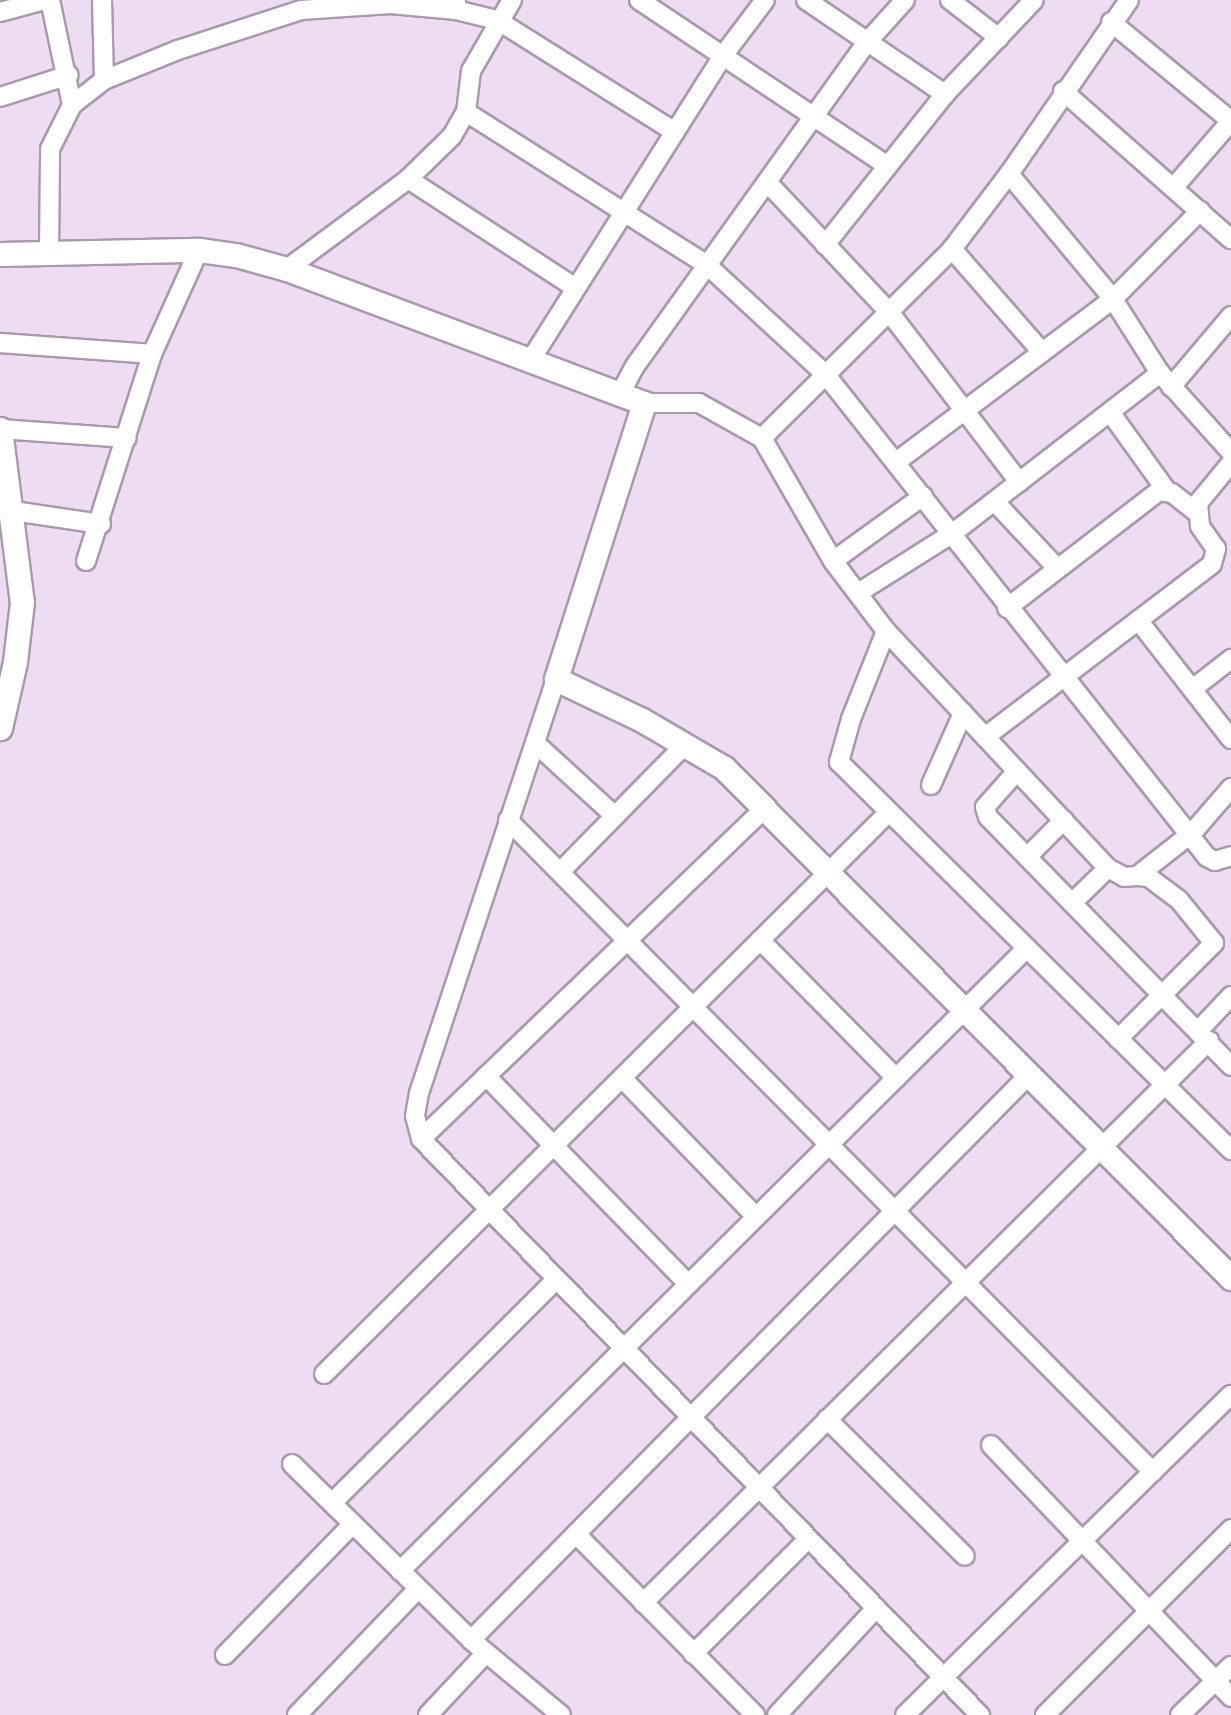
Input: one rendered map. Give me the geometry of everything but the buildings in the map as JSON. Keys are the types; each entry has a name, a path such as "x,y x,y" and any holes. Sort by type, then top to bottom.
{"street":[{"path":"0,12 45,0"},
{"path":"50,0 69,75 72,105"},
{"path":"102,0 104,80"},
{"path":"287,269 408,179 452,135 466,113 471,71 497,20 512,0"},
{"path":"639,0 722,57 816,114 888,166"},
{"path":"530,361 722,57 765,0"},
{"path":"806,0 945,94"},
{"path":"620,394 707,265 868,41 905,0"},
{"path":"950,0 999,38"},
{"path":"825,245 945,94 1034,0"},
{"path":"761,438 952,249 1009,174 1063,91 1129,0"},
{"path":"49,253 50,149 72,105 104,80 177,50 301,10 341,3 456,5 497,20 675,132"},
{"path":"1111,22 1231,121 1174,187"},
{"path":"0,97 69,75"},
{"path":"1063,91 1231,239"},
{"path":"466,113 707,265 826,375 953,534 1007,608 1192,833 1207,857 1215,861 1231,856"},
{"path":"1009,174 1113,299 1166,380 1231,452"},
{"path":"408,179 576,288"},
{"path":"767,182 890,313 1019,482"},
{"path":"895,462 1113,299 1200,211"},
{"path":"952,249 1042,352"},
{"path":"86,561 101,524 152,354 199,250"},
{"path":"0,254 199,250 287,269 644,403 699,403 761,438 833,561 886,631 1108,868 1124,877 1149,877 1179,900 1214,943 1118,1039"},
{"path":"858,593 953,534 1110,412 1166,380 1231,316"},
{"path":"0,343 152,354"},
{"path":"644,403 556,680 419,1093 415,1116 421,1139 980,1715"},
{"path":"1110,412 1166,491 1196,512"},
{"path":"0,728 15,663 22,602 13,511 0,429 127,438"},
{"path":"985,737 1212,564 1216,549 1200,526 1196,512 1201,497 1231,463"},
{"path":"1007,608 1159,491 1166,491"},
{"path":"833,561 923,496"},
{"path":"995,502 1057,568"},
{"path":"13,511 101,524"},
{"path":"1138,620 1195,687 1231,739"},
{"path":"886,631 851,719 839,762 1231,1149"},
{"path":"1195,687 1231,659"},
{"path":"556,680 685,745 724,768 1231,1278"},
{"path":"932,785 963,713"},
{"path":"535,743 615,816"},
{"path":"560,872 685,745"},
{"path":"1017,771 992,797 985,813 1160,996 1231,1066"},
{"path":"1137,876 1192,833 1231,788"},
{"path":"421,1139 764,809"},
{"path":"324,1374 889,812"},
{"path":"508,820 1153,1472"},
{"path":"1027,857 1064,820"},
{"path":"1072,903 1108,868"},
{"path":"760,940 896,1078"},
{"path":"400,1571 1027,948"},
{"path":"643,1603 1165,1085 1231,996"},
{"path":"486,1076 688,1284"},
{"path":"471,1640 1029,1076"},
{"path":"622,1078 756,1217"},
{"path":"332,1503 557,1279"},
{"path":"905,1715 1231,1395"},
{"path":"827,1419 965,1556"},
{"path":"991,1445 1149,1607 1231,1698"},
{"path":"292,1464 471,1640 561,1715"},
{"path":"225,1655 353,1524"},
{"path":"1045,1715 1149,1607 1231,1529"},
{"path":"576,1534 750,1714"},
{"path":"693,1654 808,1539"},
{"path":"297,1715 418,1589"},
{"path":"777,1715 876,1608"},
{"path":"428,1715 486,1653"},
{"path":"1180,1715 1231,1666"}]}
